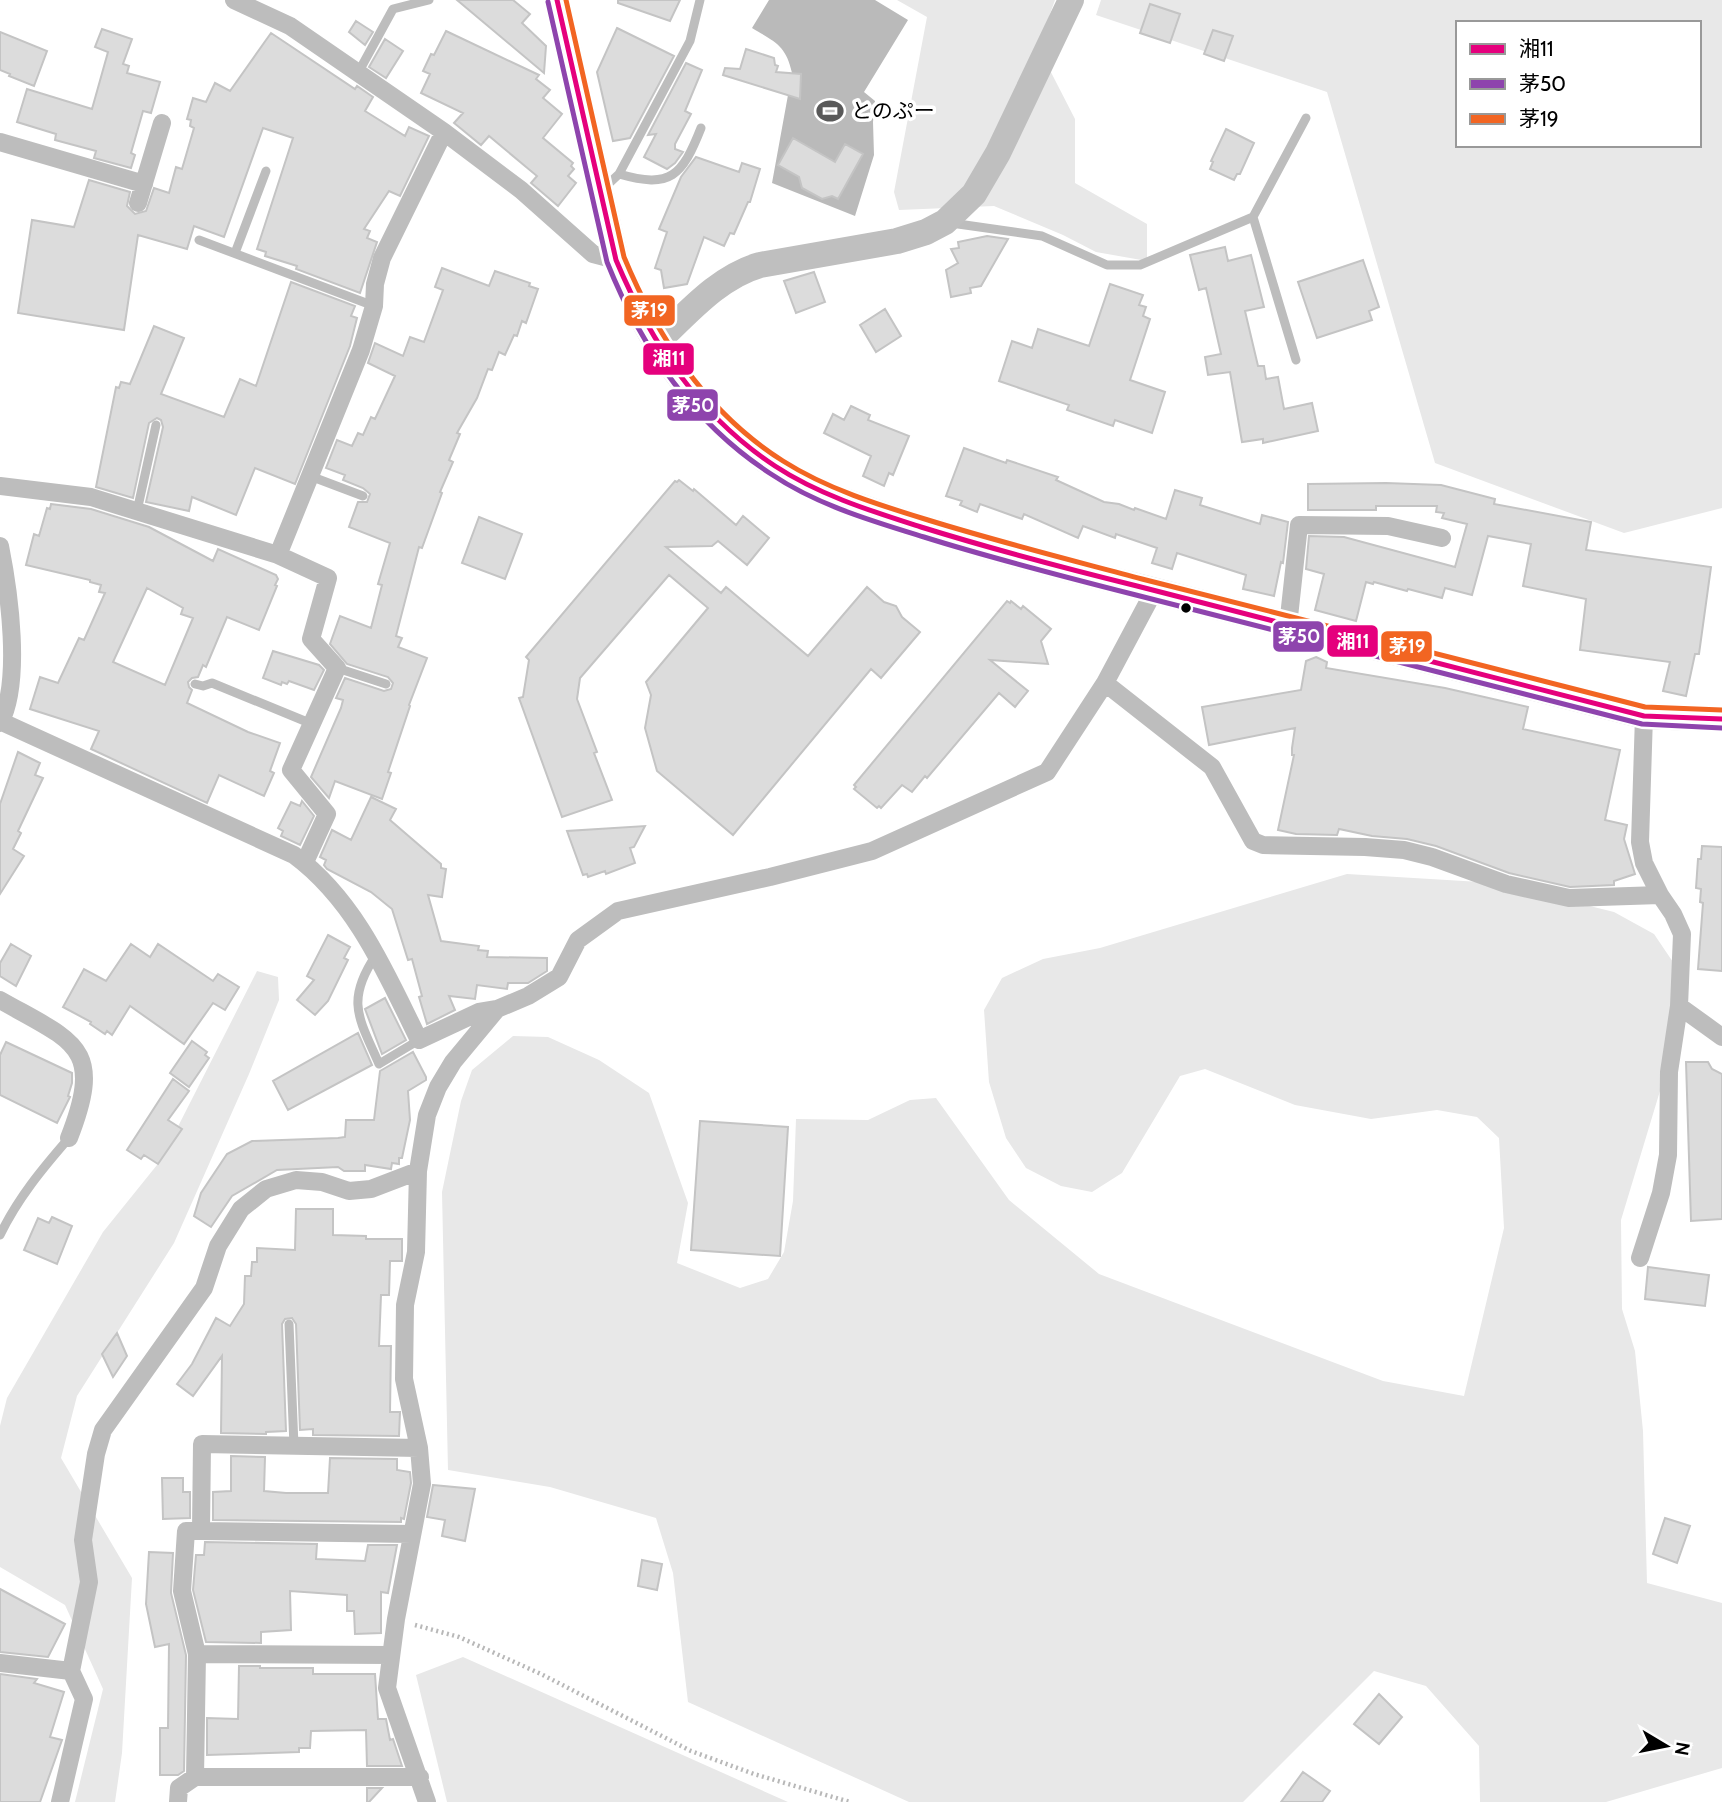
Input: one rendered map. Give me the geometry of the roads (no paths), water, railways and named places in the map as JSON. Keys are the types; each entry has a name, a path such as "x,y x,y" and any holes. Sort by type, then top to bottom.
{"main road":[{"path":"557,0 610,183 616,260 631,299 655,344 683,384 719,423 761,457 790,476 863,508 974,544 1288,626 1644,716 1722,719"},
{"path":"655,344 724,281 741,270 897,240 926,232 945,222 974,194 998,153 1071,0"}],"street":[{"path":"234,0 290,26 444,132 521,190 593,254 616,260"},
{"path":"138,203 162,123"},
{"path":"278,555 360,350 374,306 375,284 382,258 444,132"},
{"path":"0,142 144,184"},
{"path":"0,486 90,497 278,555 328,578 311,639 337,668 291,770 327,814 305,862"},
{"path":"1288,626 1299,525 1388,526 1441,538"},
{"path":"0,546 7,580 12,656 8,696 1,723 295,855 305,862 344,902 377,954 419,1040 479,1012 497,1009 528,996 559,978 578,940 618,911 872,851 1047,772 1105,682 1154,591"},
{"path":"1105,682 1212,767 1253,841 1263,845 1404,850 1432,857 1506,884 1569,898 1660,895"},
{"path":"1640,1258 1661,1193 1668,1155 1669,1072 1679,1006 1682,934 1674,914 1660,895 1644,863 1640,842 1644,716"},
{"path":"0,1000 65,1037 79,1054 85,1074 79,1110 69,1138"},
{"path":"1679,1006 1722,1037"},
{"path":"427,1802 387,1688 396,1619 422,1484 419,1448 404,1379 405,1306 416,1252 418,1171 427,1115 438,1087 453,1062 497,1009"},
{"path":"60,1802 83,1699 71,1671 89,1582 83,1540 96,1454 103,1430 204,1288 218,1246 241,1209 266,1189 296,1180 322,1181 349,1191 371,1189 418,1171"},
{"path":"201,1531 202,1444 419,1448"},
{"path":"195,1777 197,1654 182,1591 186,1531 412,1534"},
{"path":"197,1654 390,1655"},
{"path":"0,1663 71,1671"},
{"path":"178,1802 179,1788 195,1777 420,1777"}],"lane":[{"path":"358,73 393,9 429,0"},
{"path":"610,183 690,41 700,0"},
{"path":"945,222 1042,236 1107,265 1140,265 1253,217 1306,118"},
{"path":"610,183 662,181 676,172 692,151 701,128"},
{"path":"235,253 266,171"},
{"path":"1253,217 1296,360"},
{"path":"199,240 374,306"},
{"path":"137,511 156,425"},
{"path":"310,476 362,496"},
{"path":"337,668 386,684"},
{"path":"195,684 203,687 212,683 312,724"},
{"path":"377,954 364,974 357,995 358,1016 379,1064 419,1040"},
{"path":"0,1235 14,1207 33,1180 69,1138"},
{"path":"289,1324 293,1446"}],"place":[{"name":"とのぷー","path":"830,111"}]}
